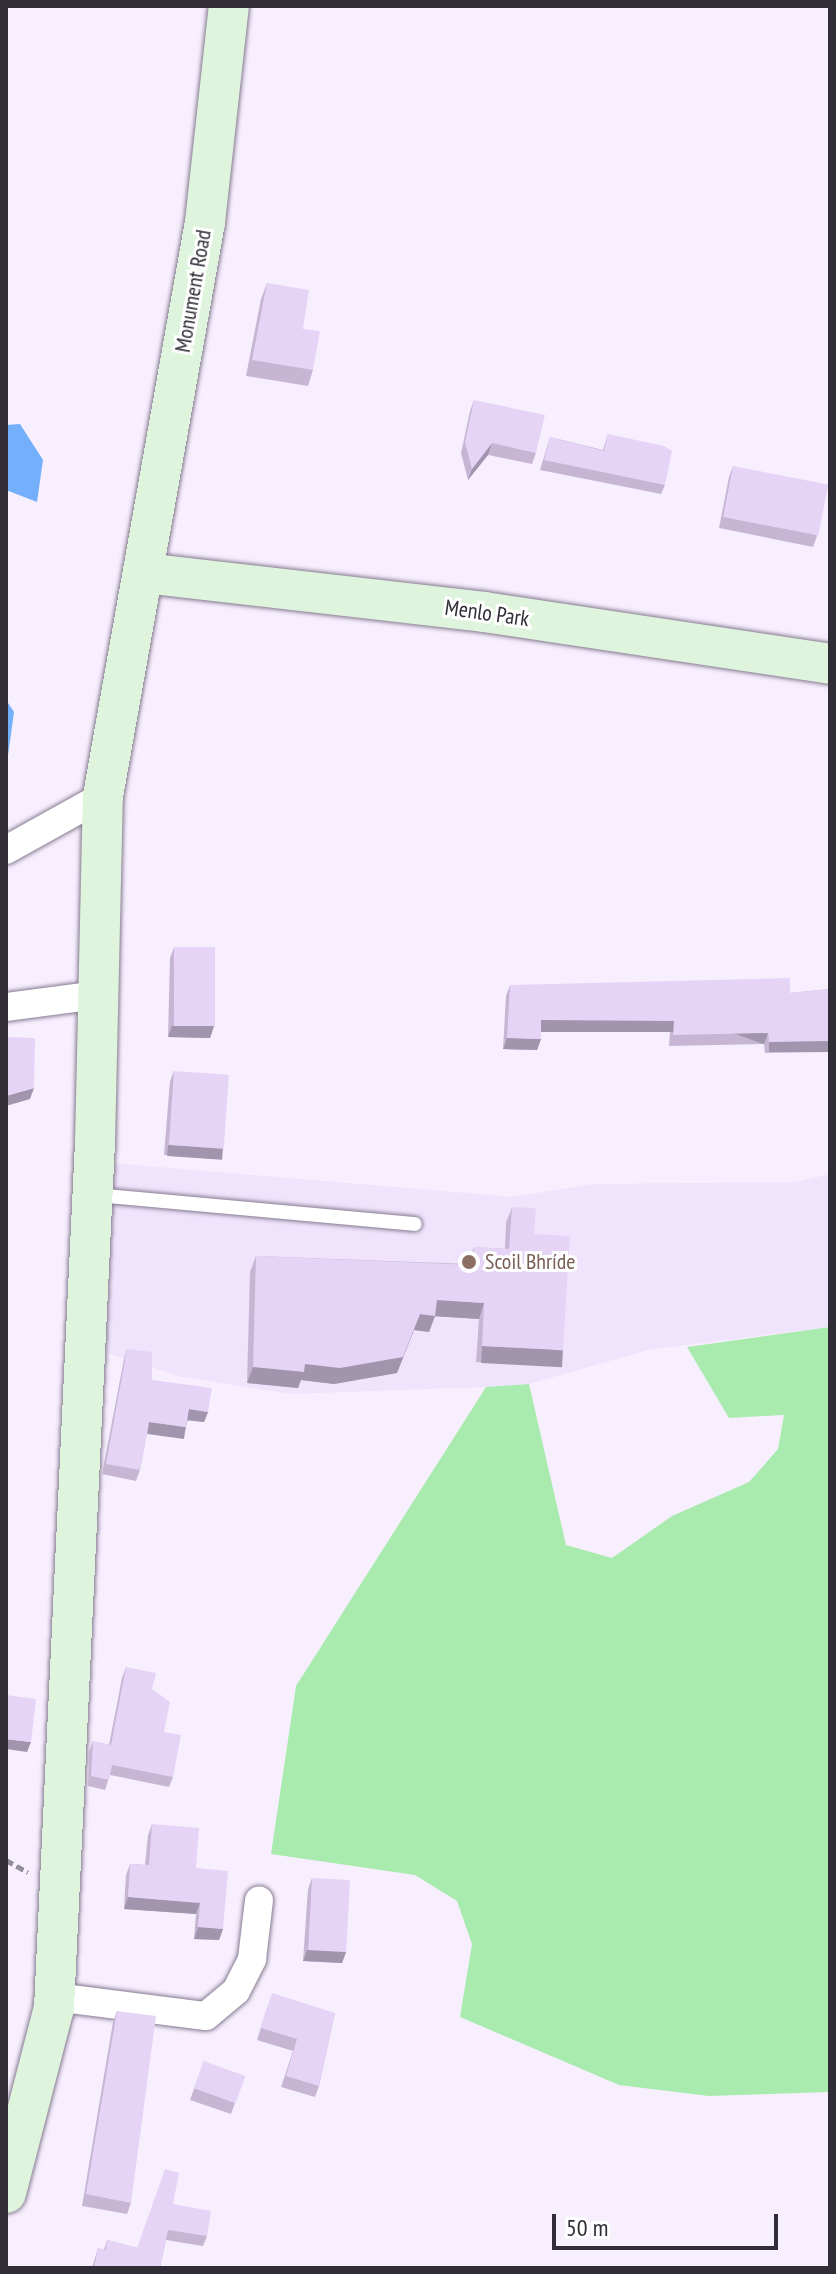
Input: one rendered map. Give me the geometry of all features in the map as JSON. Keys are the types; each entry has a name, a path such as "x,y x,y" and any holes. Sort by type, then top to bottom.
{"street":[{"name":"Monument Road","path":"6,2193 55,1997 91,1195 103,796 205,222 229,6"},
{"name":"Menlo Park","path":"143,573 484,612 830,664"},
{"path":"6,850 103,796"},
{"path":"6,1007 98,995"},
{"path":"55,1997 206,2016 236,1991 252,1959 259,1900"}],"lane":[{"path":"91,1195 415,1224"}],"shaded area":[{"name":"Scoil Bhríde","path":"112,1163 512,1197 593,1184 796,1182 830,1174 830,1327 648,1350 529,1384 291,1394 182,1377 104,1352"}],"green space":[{"path":"830,1327 830,2092 709,2096 619,2085 460,2017 472,1944 457,1901 415,1875 271,1854 296,1686 486,1387 529,1384 566,1545 612,1558 672,1516 749,1482 778,1449 784,1415 729,1418 687,1347"}],"water":[{"path":"20,424 43,460 37,502 6,490 6,425"},
{"path":"6,700 14,712 6,770"}],"building":[{"path":"267,283 309,290 303,329 320,331 313,370 252,360"},
{"path":"474,400 545,415 536,453 492,443 472,469 465,442"},
{"path":"608,434 664,446 672,451 665,485 544,460 550,437 604,451"},
{"path":"733,466 828,485 818,536 723,517"},
{"path":"174,947 215,947 215,1026 174,1026"},
{"path":"790,978 790,993 830,989 830,1041 769,1042 768,1033 673,1035 674,1021 541,1020 541,1039 507,1038 510,985"},
{"path":"6,1037 35,1038 34,1088 6,1096"},
{"path":"174,1071 229,1075 224,1149 169,1145"},
{"path":"512,1207 536,1208 534,1234 570,1236 563,1350 482,1346 484,1303 437,1300 435,1316 420,1314 403,1357 340,1368 305,1364 304,1372 253,1367 256,1256 473,1265 474,1247 509,1249"},
{"path":"127,1349 152,1352 152,1380 212,1388 208,1412 189,1409 186,1427 149,1422 140,1470 106,1464"},
{"path":"126,1667 156,1673 152,1689 170,1702 164,1732 181,1735 173,1777 112,1765 109,1780 91,1776 93,1741 111,1745"},
{"path":"6,1695 36,1699 31,1742 6,1739"},
{"path":"152,1824 199,1828 196,1868 228,1871 223,1929 198,1927 200,1903 128,1897 130,1864 149,1865"},
{"path":"312,1878 350,1880 346,1952 308,1950"},
{"path":"272,1993 335,2013 319,2086 286,2076 297,2039 261,2028"},
{"path":"117,2011 156,2016 131,2203 86,2194"},
{"path":"204,2061 245,2076 235,2103 194,2088"},
{"path":"165,2169 179,2173 173,2204 211,2211 207,2236 168,2230 160,2268 94,2268 98,2248 106,2250 107,2240 137,2248"}],"place":[{"name":"Scoil Bhríde","path":"469,1262"}]}
